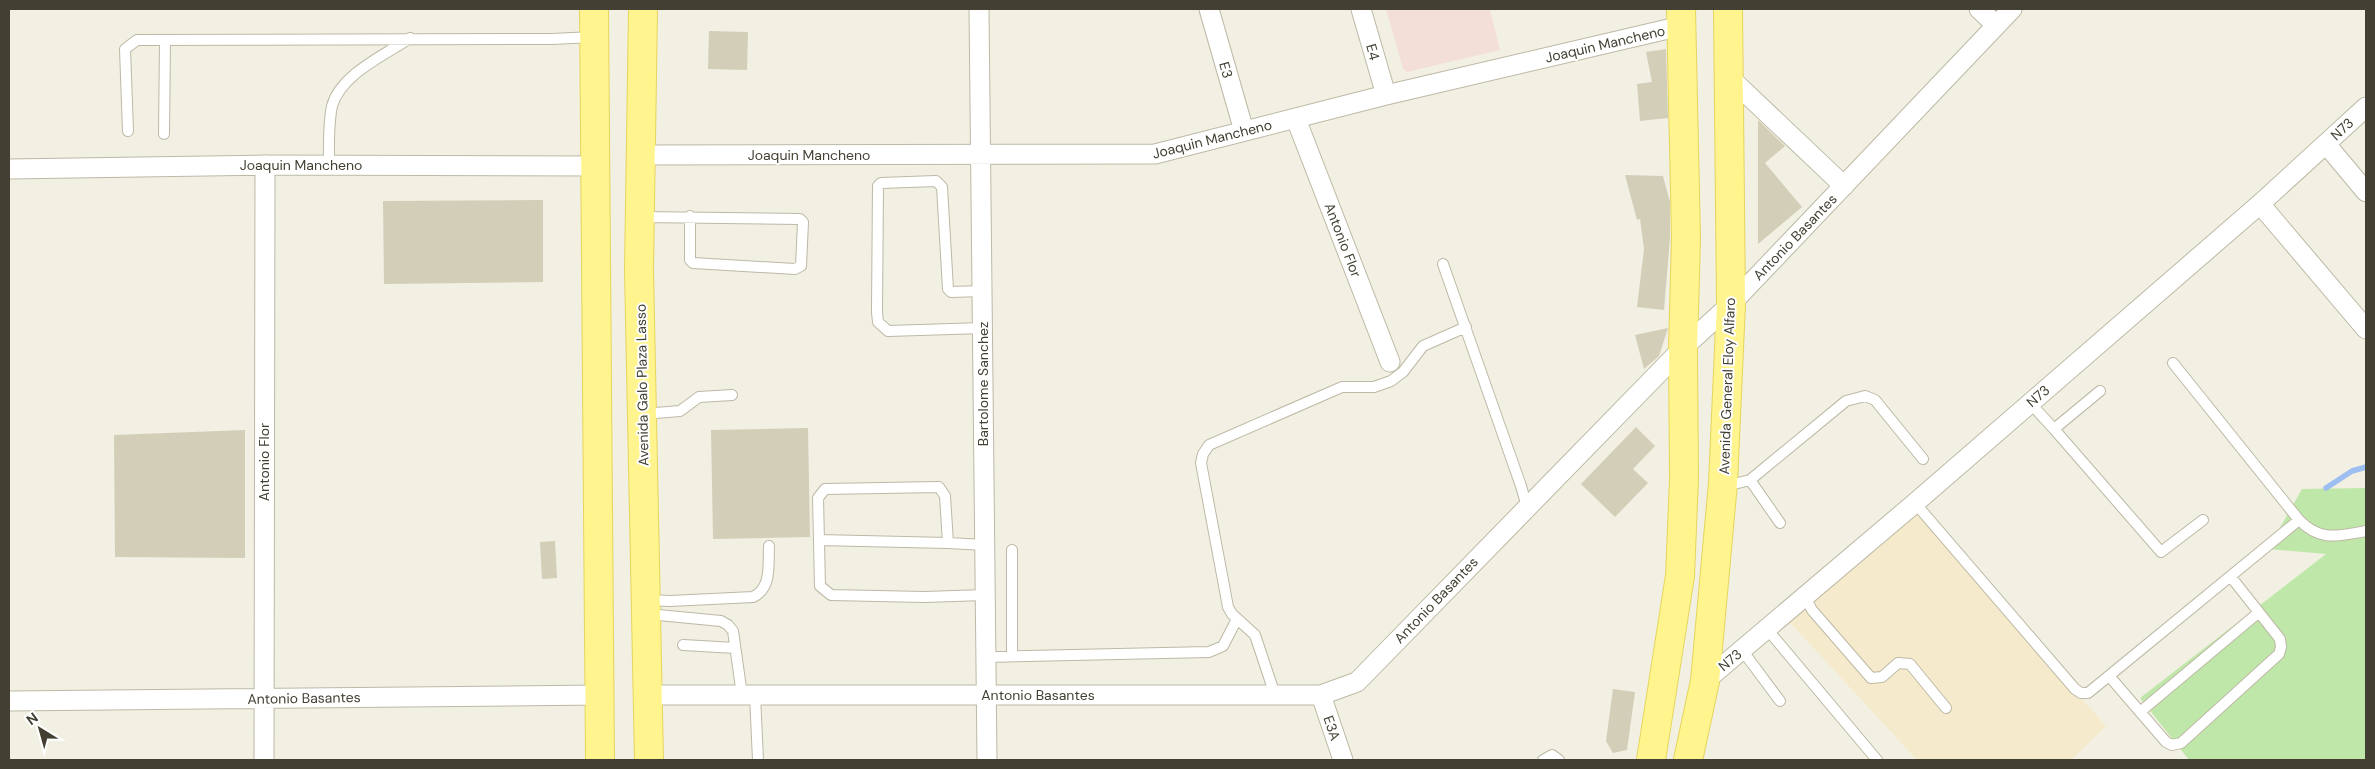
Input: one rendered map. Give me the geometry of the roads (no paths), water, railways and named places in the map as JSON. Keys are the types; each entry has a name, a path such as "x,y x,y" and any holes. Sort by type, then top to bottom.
{"main road":[{"path":"594,9 600,760"},
{"name":"Avenida Galo Plaza Lasso","path":"643,9 640,217 649,760"},
{"name":"Avenida General Eloy Alfaro","path":"1688,760 1705,682 1723,483 1730,304 1728,9"},
{"path":"1651,760 1680,576 1684,479 1683,348 1686,238 1681,17"}],"street":[{"name":"Bartolome Sanchez","path":"979,9 987,760"},
{"name":"E3","path":"1209,9 1244,131"},
{"name":"E4","path":"1361,9 1386,94"},
{"path":"1979,9 1996,25"},
{"name":"Antonio Basantes","path":"648,695 1321,695 1356,682 1683,348 1730,304 2012,9"},
{"name":"Joaquin Mancheno","path":"641,155 1155,154 1296,119 1681,17"},
{"path":"1729,77 1844,186"},
{"name":"N73","path":"1705,682 1916,503 2260,204 2366,107"},
{"name":"Antonio Flor","path":"1296,119 1390,362"},
{"path":"2326,144 2366,192"},
{"name":"Joaquin Mancheno","path":"9,169 265,165 594,166"},
{"name":"Antonio Flor","path":"264,760 265,165"},
{"path":"2260,204 2366,329"},
{"name":"E3A","path":"1321,695 1343,760"},
{"name":"Antonio Basantes","path":"9,701 599,696"}],"lane":[{"path":"128,131 125,49 137,40 552,39 594,37"},
{"path":"329,165 332,105 340,92 358,72 411,38"},
{"path":"164,134 165,40"},
{"path":"983,291 951,292 948,289 942,187 940,184 936,181 886,181 878,186 876,298 878,322 888,331 983,328"},
{"path":"640,217 690,216 800,219 803,222 801,266 795,269 693,263 690,260 690,216"},
{"path":"1443,264 1527,507"},
{"path":"1275,695 1255,635 1237,619 1228,607 1201,462 1202,454 1209,445 1334,390 1342,387 1374,387 1391,381 1403,372 1422,346 1466,327"},
{"path":"2173,363 2298,520 2310,531 2329,536 2366,531"},
{"path":"2054,429 2100,391"},
{"path":"642,414 680,411 699,397 732,395"},
{"path":"1723,483 1734,484 1750,480 1846,401 1855,397 1865,396 1874,400 1923,459"},
{"path":"2030,403 2161,552 2203,520"},
{"path":"1750,480 1780,523"},
{"path":"948,543 946,496 939,487 825,489 818,498 820,586 831,595 924,597 986,594"},
{"path":"1916,503 2075,689 2081,693 2088,693 2110,677 2298,520"},
{"path":"819,540 985,545"},
{"path":"646,607 670,602 753,597 760,594 766,588 769,546"},
{"path":"1012,550 1012,656"},
{"path":"2110,677 2166,742 2172,745 2181,743 2279,654 2281,647 2280,639 2231,577"},
{"path":"1805,597 1812,610 1871,678 1882,677 1898,664 1910,664 1946,708"},
{"path":"646,607 721,621 733,631 735,648 749,695 758,760"},
{"path":"2140,712 2258,613"},
{"path":"986,657 1209,652 1223,646 1237,619"},
{"path":"1767,629 1877,760"},
{"path":"683,645 735,648"},
{"path":"1742,650 1780,701"},
{"path":"1543,760 1552,755 1560,760"}],"waterway":[{"path":"2326,488 2352,471 2366,467"}]}
